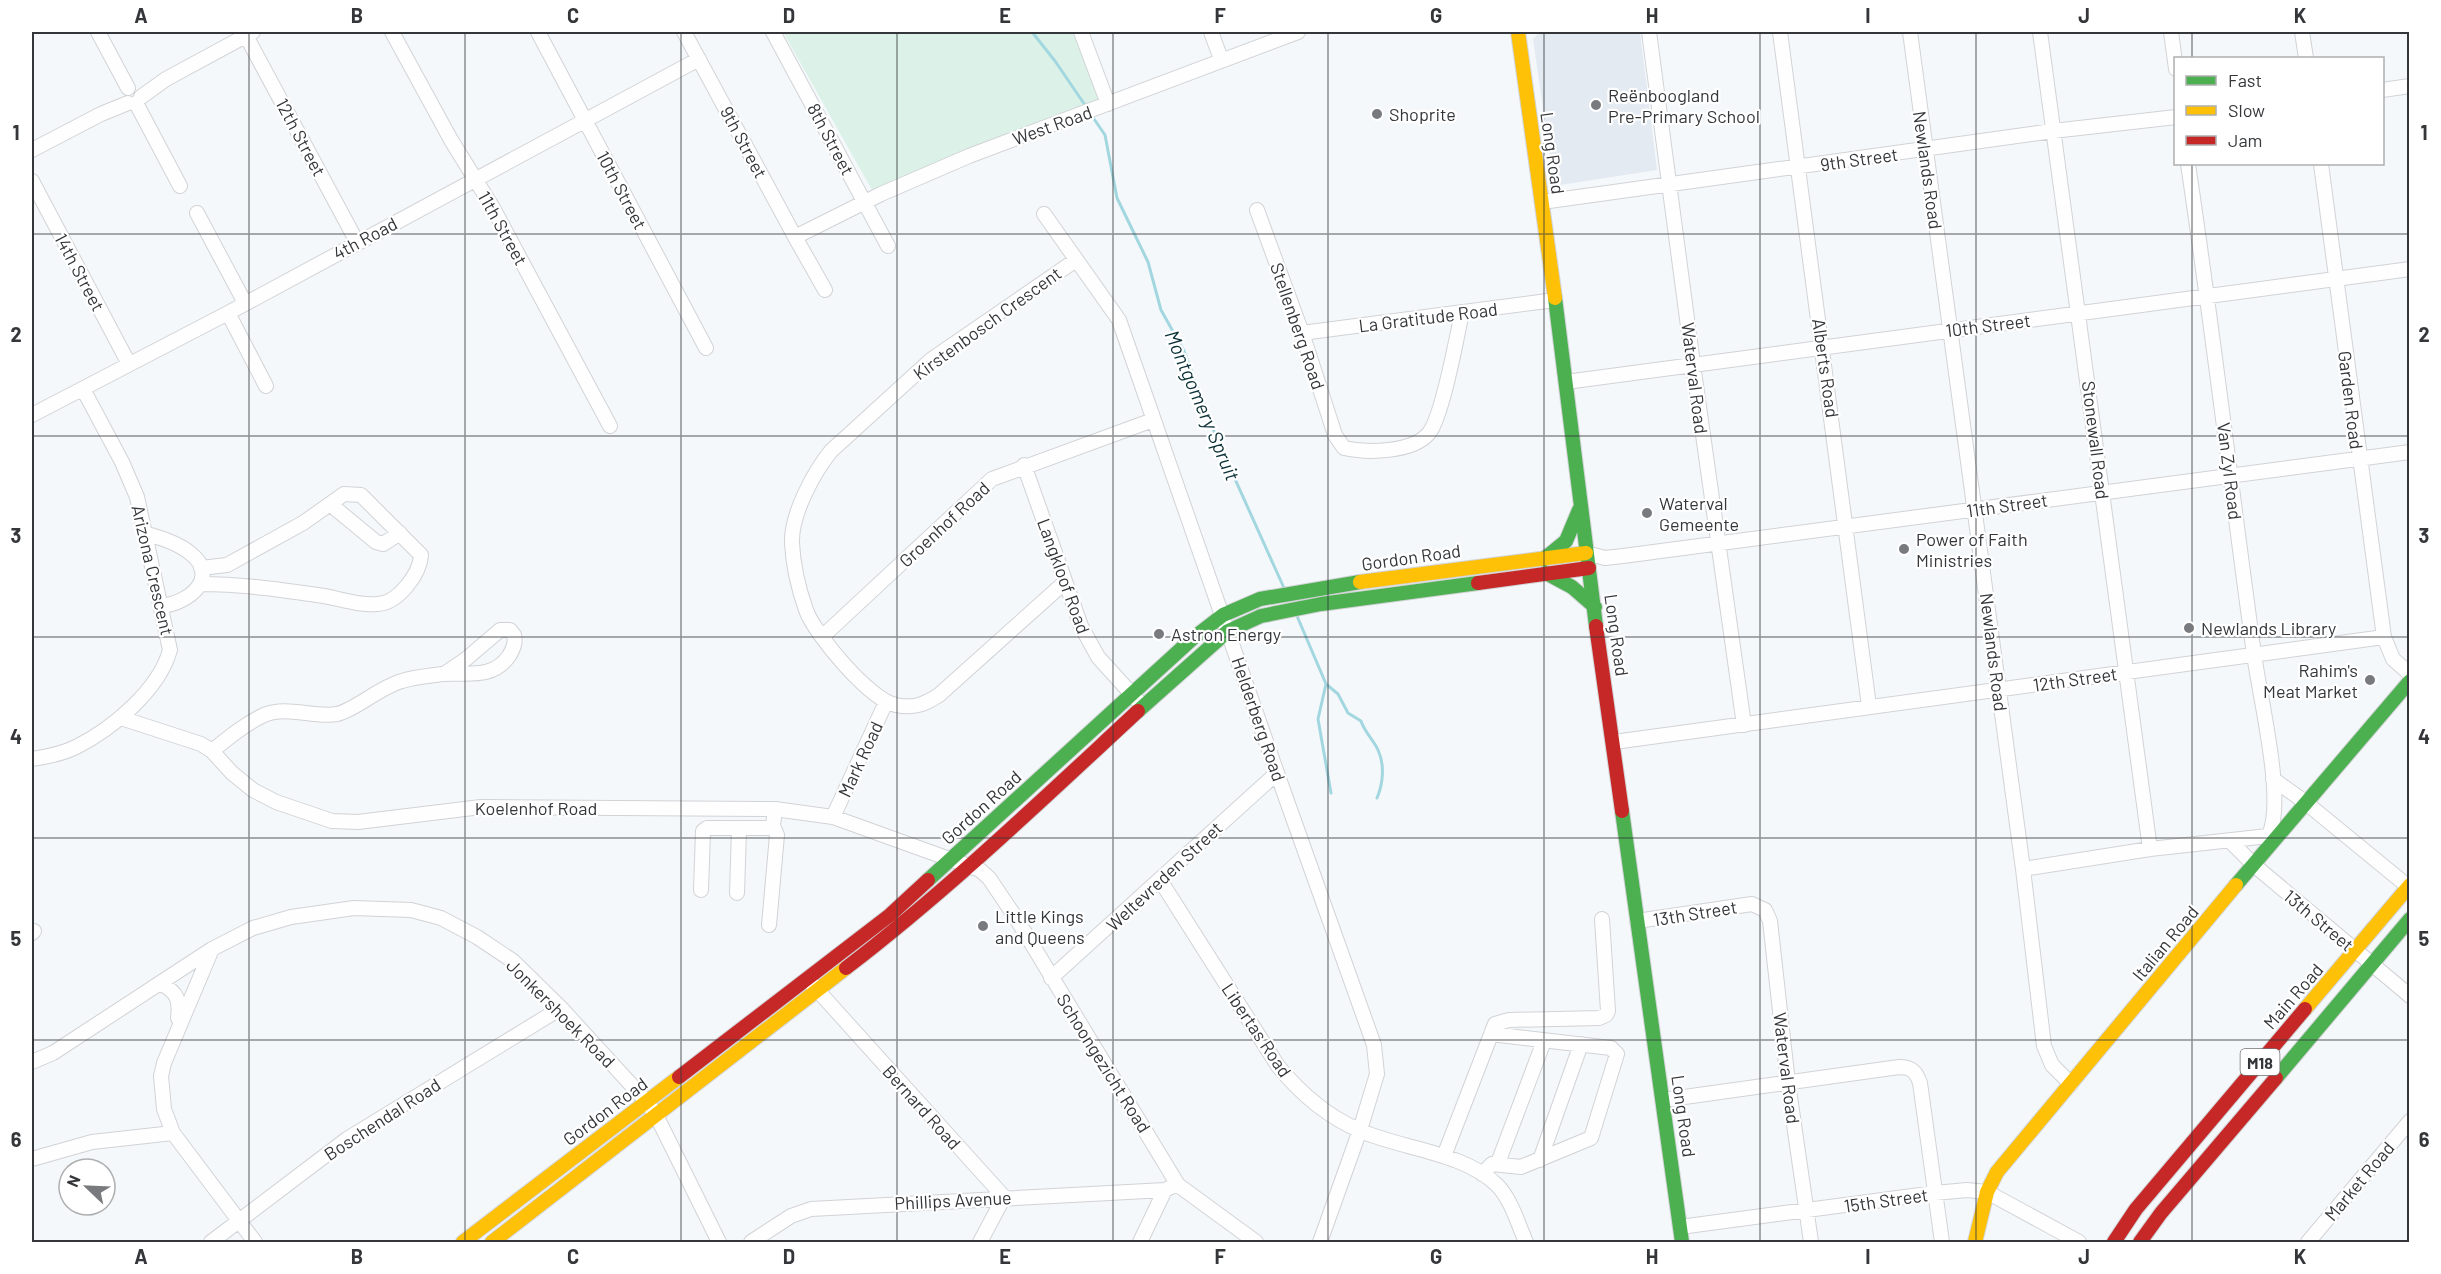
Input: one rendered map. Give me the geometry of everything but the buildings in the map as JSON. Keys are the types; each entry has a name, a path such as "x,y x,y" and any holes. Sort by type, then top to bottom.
{"street":[{"path":"98,32 180,186"},
{"name":"11th Street","path":"392,32 493,208 610,426"},
{"name":"10th Street","path":"538,32 706,348"},
{"name":"9th Street","path":"684,32 825,290"},
{"name":"8th Street","path":"773,32 888,246"},
{"path":"1081,32 1096,108"},
{"path":"1211,32 1221,59"},
{"name":"West Road","path":"795,237 865,202 969,156 1221,59 1298,32"},
{"name":"Long Road","path":"1518,32 1566,382 1588,568 1682,1242"},
{"name":"Waterval Road","path":"1649,32 1717,543 1744,724"},
{"name":"Alberts Road","path":"1780,32 1869,705"},
{"name":"Newlands Road","path":"1910,32 1976,509 2044,1046 2052,1065 2071,1084"},
{"name":"Stonewall Road","path":"2040,32 2151,849"},
{"path":"2171,32 2174,60"},
{"path":"2302,32 2306,57"},
{"path":"32,150 248,33"},
{"name":"12th Street","path":"248,33 357,242"},
{"name":"4th Road","path":"32,415 699,58"},
{"path":"2384,90 2409,86"},
{"name":"9th Street","path":"1542,202 2053,131 2174,117"},
{"name":"Van Zyl Road","path":"2188,165 2208,295 2254,655 2273,779 2274,835"},
{"name":"Garden Road","path":"2321,165 2358,458 2384,637"},
{"name":"14th Street","path":"32,181 129,364"},
{"name":"Stellenberg Road","path":"1257,210 1302,333 1338,443 1344,448 1373,452 1408,445 1420,441 1429,434 1438,412 1462,312"},
{"path":"197,213 245,303"},
{"name":"Helderberg Road","path":"1044,214 1119,320 1276,773 1374,1045 1377,1074 1360,1130 1320,1242"},
{"name":"Kirstenbosch Crescent","path":"886,702 863,683 822,637 806,610 792,541 794,524 818,467 831,451 932,359 1076,260"},
{"name":"10th Street","path":"1566,382 2409,269"},
{"name":"La Gratitude Road","path":"1302,333 1555,300"},
{"path":"228,312 266,386"},
{"name":"Arizona Crescent","path":"32,759 48,757 75,747 121,718 161,672 171,650 137,497 83,389"},
{"name":"Groenhof Road","path":"822,637 992,479 1024,465 1153,420"},
{"name":"11th Street","path":"1586,553 1605,558 2409,452"},
{"name":"Langkloof Road","path":"1024,465 1076,615 1090,644 1098,657 1143,706"},
{"path":"200,584 233,584 380,604 402,591 420,565 421,555 361,495 344,494 303,523 227,565 201,568"},
{"path":"1581,503 1566,542 1544,566 1595,607"},
{"path":"330,504 376,542 383,544 400,533"},
{"path":"147,534 180,546 198,560 201,568 200,584 196,590 182,602 162,606"},
{"name":"Gordon Road","path":"492,1242 903,925 971,866 1143,706 1228,631 1255,618 1544,566 1586,553"},
{"name":"11th Street","path":"1588,568 1605,558"},
{"name":"Gordon Road","path":"463,1242 890,915 1194,637 1223,615 1242,605 1286,593 1446,570 1544,566 1588,568"},
{"path":"886,702 894,705 918,706 939,695 1065,582"},
{"path":"212,751 237,731 265,715 276,712 339,713 392,684 444,674 477,675 491,671 500,666 512,651 514,635 510,630 500,630 444,674"},
{"path":"2384,637 2393,659 2409,674"},
{"name":"12th Street","path":"1614,742 1869,705 2384,637"},
{"name":"Italian Road","path":"1975,1242 1987,1192 1997,1172 2254,865 2274,835 2409,681"},
{"name":"Mark Road","path":"833,817 886,702"},
{"name":"Koelenhof Road","path":"121,718 201,744 212,751 232,773 253,790 276,802 332,821 358,822 481,807 775,809 833,817 971,866"},
{"name":"Weltevreden Street","path":"1051,978 1276,773"},
{"path":"2273,779 2409,886"},
{"path":"769,924 777,835 773,826 775,809"},
{"path":"701,890 703,831 707,828 739,829 773,826"},
{"path":"737,893 739,829"},
{"path":"2023,869 2151,849 2274,835"},
{"name":"13th Street","path":"2230,841 2254,865 2409,996"},
{"name":"Schoongezicht Road","path":"971,866 980,870 988,878 1016,918 1172,1187 1256,1242"},
{"name":"Libertas Road","path":"1160,880 1278,1066 1295,1087 1312,1101 1360,1130 1444,1156 1482,1174 1498,1186 1514,1213 1526,1242"},
{"name":"Main Road","path":"2114,1242 2136,1209 2409,886"},
{"name":"Waterval Road","path":"1752,904 1766,910 1770,921 1788,1083 1811,1242"},
{"name":"13th Street","path":"1637,921 1752,904"},
{"name":"Jonkershoek Road","path":"32,1062 53,1053 212,949 253,928 291,917 354,908 411,910 441,918 477,937 513,961 561,1008 647,1102 657,1117 719,1242"},
{"path":"1444,1156 1495,1024 1499,1021 1599,1018 1606,1015 1608,1011 1602,919"},
{"name":"M18","path":"2140,1242 2161,1213 2409,920"},
{"path":"212,949 177,1029 161,1076 164,1108 173,1133 255,1242"},
{"name":"Bernard Road","path":"807,978 1004,1197"},
{"path":"161,984 172,990 180,1002 177,1029"},
{"name":"Boschendal Road","path":"211,1242 347,1138 561,1008"},
{"path":"1482,1174 1492,1164 1521,1167 1592,1136 1617,1054 1611,1048 1491,1034"},
{"path":"1497,1163 1544,1041"},
{"path":"1540,1160 1581,1044"},
{"path":"1664,1100 1905,1067 1914,1071 1920,1083 1942,1242"},
{"name":"Market Road","path":"2308,1242 2409,1120"},
{"path":"32,1160 92,1142 173,1133"},
{"path":"1140,1242 1172,1187"},
{"name":"Phillips Avenue","path":"751,1242 791,1215 811,1209 1172,1187"},
{"name":"15th Street","path":"1680,1227 1967,1190 1987,1192 2079,1242"},
{"path":"980,1242 1004,1197"}],"shaded area":[{"name":"Reënboogland Pre-Primary School","path":"1540,32 1640,32 1657,170 1554,186 1533,39"}],"green space":[{"path":"783,32 1078,32 1104,103 873,192"}],"waterway":[{"name":"Montgomery Spruit","path":"1032,32 1087,108"},
{"name":"Montgomery Spruit","path":"1090,113 1105,135 1117,198 1148,262 1161,310 1184,351 1217,439 1284,588"},
{"name":"Montgomery Spruit","path":"1297,616 1326,684 1318,719 1331,793"},
{"path":"1326,684 1338,694 1348,713 1361,721 1378,750 1382,762 1382,774 1377,798"}],"traffic: fast":[{"path":"1555,298 1596,626"},
{"path":"1544,559 1566,541 1579,510"},
{"path":"1546,573 1572,587 1595,607"},
{"path":"928,880 1192,639 1223,615 1260,599 1360,582"},
{"path":"1138,711 1228,631 1261,616 1321,604 1478,583"},
{"path":"2236,885 2410,681"},
{"path":"1622,811 1682,1242"},
{"path":"2276,1078 2410,919"}],"traffic: slow":[{"path":"1518,32 1555,298"},
{"path":"1360,582 1586,553"},
{"path":"1975,1242 1987,1192 1997,1172 2236,885"},
{"path":"2305,1009 2410,885"},
{"path":"492,1242 846,968"},
{"path":"463,1242 679,1077"}],"traffic: jam":[{"path":"1478,583 1589,568"},
{"path":"1596,626 1622,811"},
{"path":"846,968 959,875 1138,711"},
{"path":"679,1077 890,915 928,880"},
{"path":"2114,1242 2136,1209 2305,1009"},
{"path":"2140,1242 2161,1213 2276,1078"}],"place":[{"name":"Reënboogland Pre-Primary School","path":"1596,105"},
{"name":"Shoprite","path":"1377,114"},
{"name":"Waterval Gemeente","path":"1647,513"},
{"name":"Power of Faith Ministries","path":"1904,549"},
{"name":"Newlands Library","path":"2189,628"},
{"name":"Astron Energy","path":"1159,634"},
{"name":"Rahim's Meat Market","path":"2370,680"},
{"name":"Little Kings and Queens","path":"983,926"}]}
